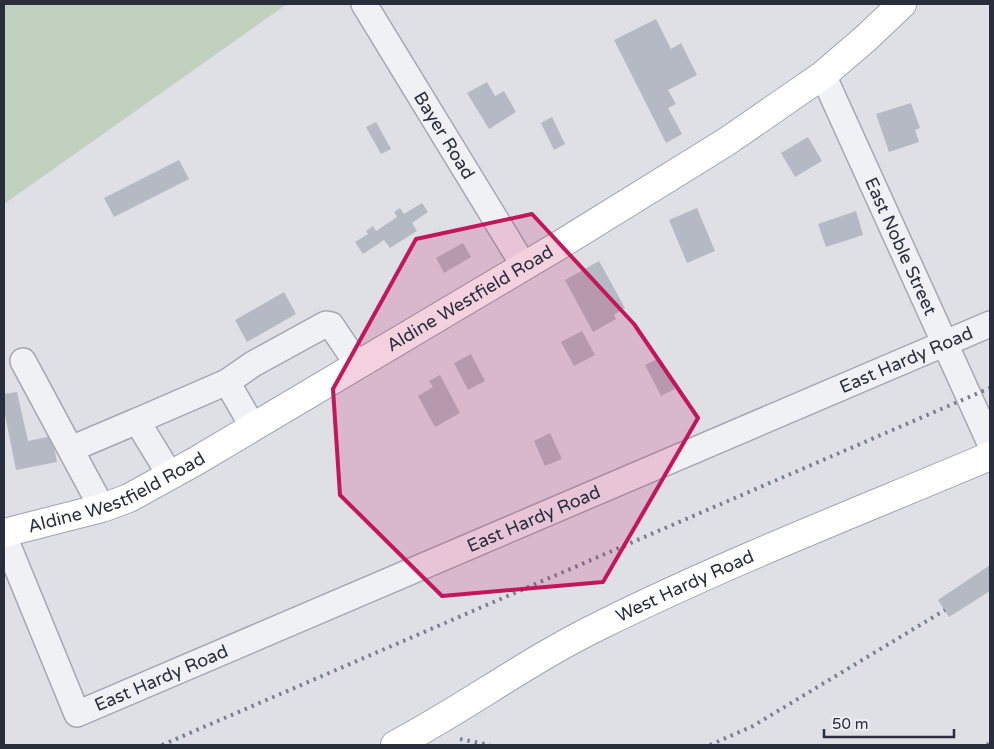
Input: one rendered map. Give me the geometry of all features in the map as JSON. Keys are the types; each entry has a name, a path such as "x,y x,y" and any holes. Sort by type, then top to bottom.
{"main road":[{"name":"Aldine Westfield Road","path":"4,534 102,508 129,498 358,365 726,142 823,75 902,4"},
{"name":"West Hardy Road","path":"395,745 536,659 600,625 731,565 990,456"}],"street":[{"name":"Bayer Road","path":"364,4 524,266"},
{"name":"East Noble Street","path":"823,75 990,443"},
{"path":"71,450 227,382 252,364 326,324 332,325 358,365"},
{"name":"East Hardy Road","path":"4,534 77,714 990,324"},
{"path":"23,360 102,508"},
{"path":"227,382 252,427"},
{"path":"138,421 170,475"}],"highlighted area":[{"path":"532,214 634,324 698,418 603,582 442,596 340,495 333,389 416,239"}],"green space":[{"path":"4,4 287,4 4,204"}],"building":[{"path":"656,19 671,49 681,43 697,75 668,90 676,104 668,108 682,134 666,143 614,40"},
{"path":"487,82 495,96 504,91 516,112 489,129 467,93"},
{"path":"911,103 920,128 915,130 919,142 889,152 876,114"},
{"path":"552,117 565,144 554,150 541,123"},
{"path":"376,122 391,149 381,154 366,127"},
{"path":"808,137 822,161 795,177 781,153"},
{"path":"179,160 189,179 114,217 104,198"},
{"path":"422,203 428,212 412,223 417,231 390,248 384,240 363,254 355,242 368,234 366,231 373,226 376,231 397,217 394,212 400,208 404,214"},
{"path":"697,208 715,251 687,263 669,220"},
{"path":"856,211 863,235 826,247 818,224"},
{"path":"463,243 471,257 444,273 436,258"},
{"path":"599,261 625,308 614,315 616,319 593,332 565,280"},
{"path":"284,292 296,314 247,342 235,320"},
{"path":"582,331 595,355 574,366 561,342"},
{"path":"471,354 485,381 468,390 454,363"},
{"path":"659,358 675,389 661,396 645,365"},
{"path":"440,375 460,413 435,427 418,396 433,387 429,381"},
{"path":"17,392 28,441 52,436 57,462 16,470 4,410 4,394"},
{"path":"550,433 562,459 545,466 534,441"},
{"path":"990,565 990,591 949,617 938,600"}],"railway":[{"path":"162,745 990,388"},
{"path":"710,745 753,726 945,610"},
{"path":"460,739 490,745"},
{"path":"988,745 990,739"}]}
